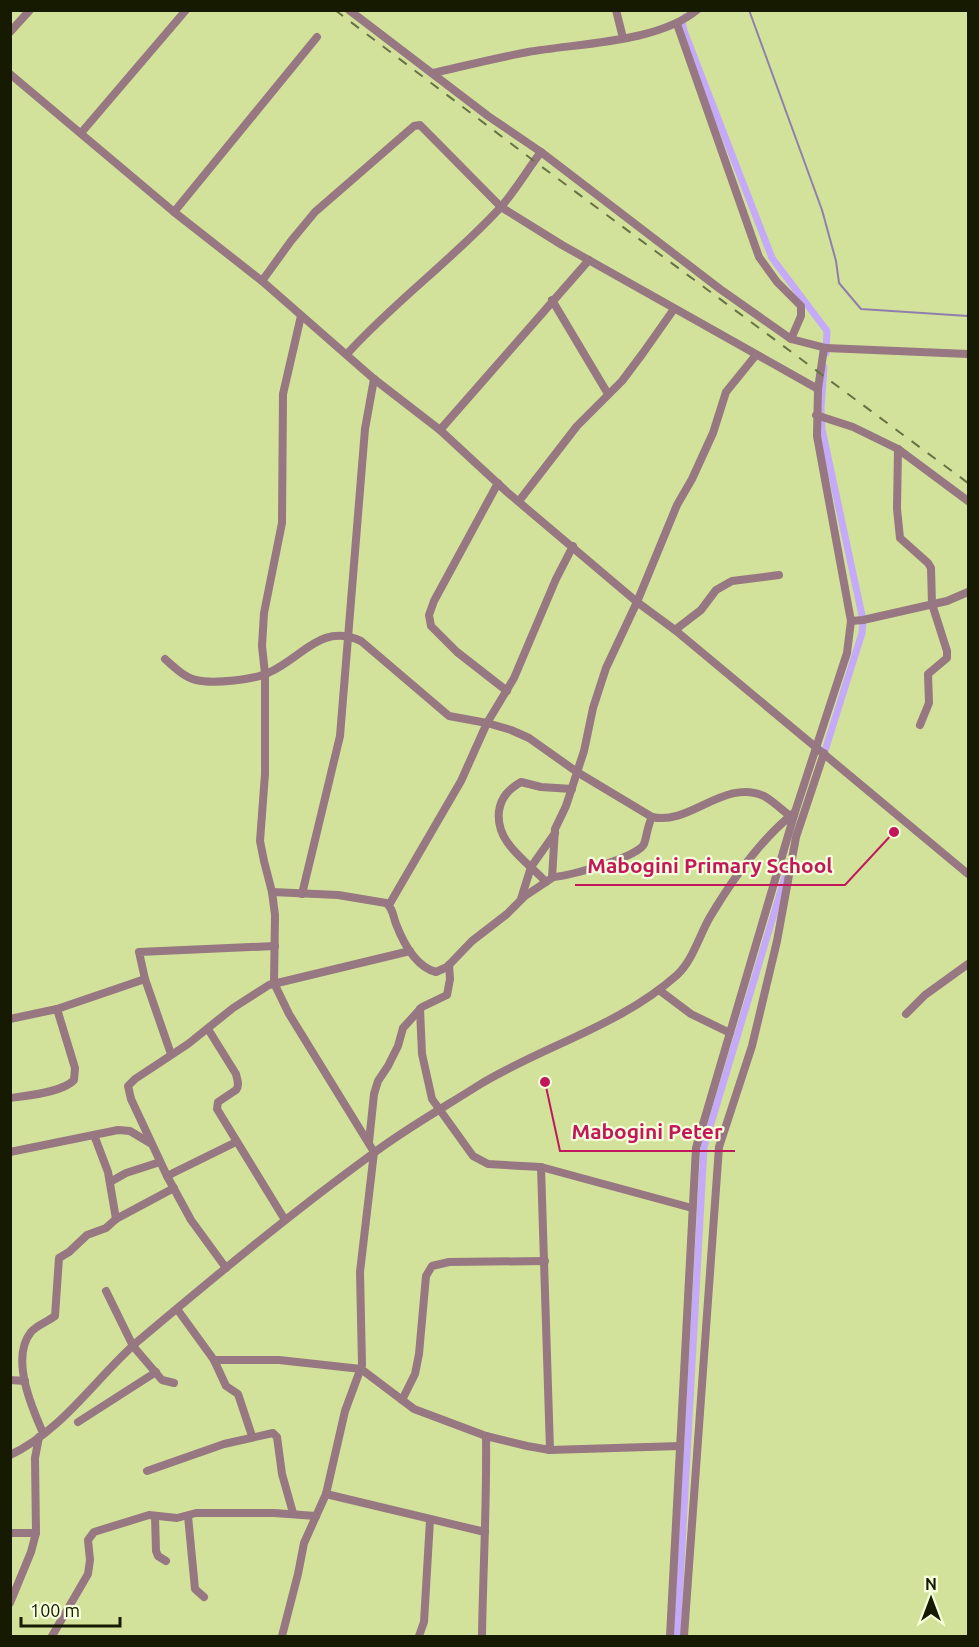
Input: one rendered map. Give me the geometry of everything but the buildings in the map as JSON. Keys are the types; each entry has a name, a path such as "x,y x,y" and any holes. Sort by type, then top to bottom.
{"street":[{"path":"10,32 30,10"},
{"path":"81,133 186,10"},
{"path":"349,10 488,116 541,152 711,283 791,339 824,348 969,354"},
{"path":"616,10 622,38"},
{"path":"433,73 526,52 622,38 677,24 697,10"},
{"path":"677,24 759,257 772,276 801,306 801,316 791,339"},
{"path":"174,212 317,36"},
{"path":"10,74 174,212 262,281 374,379 440,430 637,602 675,630 969,874"},
{"path":"262,281 315,212 417,125 424,127 501,207 674,309 818,389"},
{"path":"346,354 501,207 541,152"},
{"path":"440,430 589,260"},
{"path":"552,300 608,394"},
{"path":"519,501 577,426 622,381 674,309"},
{"path":"282,1636 304,1542 326,1494 345,1412 361,1369 360,1272 374,1152 289,1014 274,984 275,946 272,892 261,841 265,791 265,674 262,646 265,605 282,523 283,394 301,316"},
{"path":"670,1636 696,1148 792,814 847,652 851,621 817,436 820,416 818,389 824,348"},
{"path":"550,879 558,820 572,789 606,668 637,602 677,505 713,433 726,392 756,355"},
{"path":"302,894 340,736 365,429 374,379"},
{"path":"820,416 853,427 898,449 969,501"},
{"path":"898,449 897,509 900,538 931,568 932,604 947,655 943,662 928,674 929,703 920,725"},
{"path":"498,483 455,565 438,592 430,609 429,620 431,626 457,652 507,691"},
{"path":"389,905 461,781 487,723 507,691 556,579 573,546"},
{"path":"675,630 700,610 716,590 732,582 779,575"},
{"path":"851,621 947,601 969,592"},
{"path":"165,659 182,674 196,680 215,681 265,674 283,665 322,638 347,635 361,641 449,716 512,730 652,817 678,815 731,794 746,792 764,796 792,814"},
{"path":"684,1636 719,1147 752,1046 777,941 796,837 824,753"},
{"path":"550,879 531,867 502,836 498,816 501,803 510,789 521,783 572,789"},
{"path":"10,1455 25,1448 77,1404 134,1346 226,1268 374,1152 486,1081 629,1010 659,990 680,972 711,916 746,865 782,822 792,814"},
{"path":"272,892 378,900 389,905 397,927 410,951 433,972 443,969 472,941 550,879 618,859 640,849 644,845 647,826 652,817"},
{"path":"521,901 531,867 555,834"},
{"path":"171,1054 138,953 141,951 275,946"},
{"path":"226,1268 191,1220 167,1176 131,1099 128,1086 135,1078 208,1029 233,1008 264,987 410,951"},
{"path":"369,1143 374,1094 378,1081 398,1046 403,1028 420,1009 447,994 450,980 449,964"},
{"path":"906,1014 932,990 969,964"},
{"path":"10,1019 57,1009 145,979"},
{"path":"659,990 691,1014 730,1032"},
{"path":"10,1098 42,1093 74,1080 75,1068 57,1009"},
{"path":"420,1009 422,1054 432,1099 473,1156 488,1164 541,1167 692,1208"},
{"path":"208,1029 238,1081 236,1090 218,1102 216,1107 285,1220"},
{"path":"10,1152 124,1130 152,1143"},
{"path":"94,1135 110,1182 111,1201 116,1219"},
{"path":"167,1176 236,1142"},
{"path":"110,1182 126,1173 160,1161"},
{"path":"541,1167 550,1450"},
{"path":"10,1603 31,1552 36,1533 35,1470 41,1435 25,1381 23,1359 28,1337 33,1330 56,1314 59,1258 67,1254 87,1235 106,1228 116,1219 174,1188"},
{"path":"402,1400 415,1374 426,1276 432,1266 449,1262 545,1261"},
{"path":"106,1291 134,1346 164,1381 174,1383"},
{"path":"177,1309 214,1360 226,1386 238,1394 252,1436"},
{"path":"214,1360 279,1360 361,1369 414,1409 486,1436 550,1450 680,1446"},
{"path":"78,1422 156,1372"},
{"path":"10,1380 25,1381"},
{"path":"147,1471 252,1436 273,1433 278,1437 282,1474 293,1513"},
{"path":"482,1636 487,1504 486,1436"},
{"path":"326,1494 485,1532"},
{"path":"52,1636 88,1574 90,1535 136,1518 155,1516 177,1518 203,1513 293,1513 316,1516"},
{"path":"155,1516 156,1551 158,1556 166,1561"},
{"path":"188,1516 195,1589 204,1597"},
{"path":"419,1636 424,1622 430,1520"},
{"path":"10,1533 36,1533"}],"waterway":[{"path":"749,10 822,210 836,261 839,283 861,309 968,316"},
{"path":"685,17 682,21 684,31 772,258 827,331 826,353"},
{"path":"823,757 862,633 863,620 822,429 824,367"},
{"path":"677,1636 704,1147 788,867"}],"railway":[{"path":"335,10 534,161 968,483"}],"place":[{"name":"Mabogini Primary School","path":"894,832"},
{"name":"Mabogini Peter","path":"545,1082"}]}
